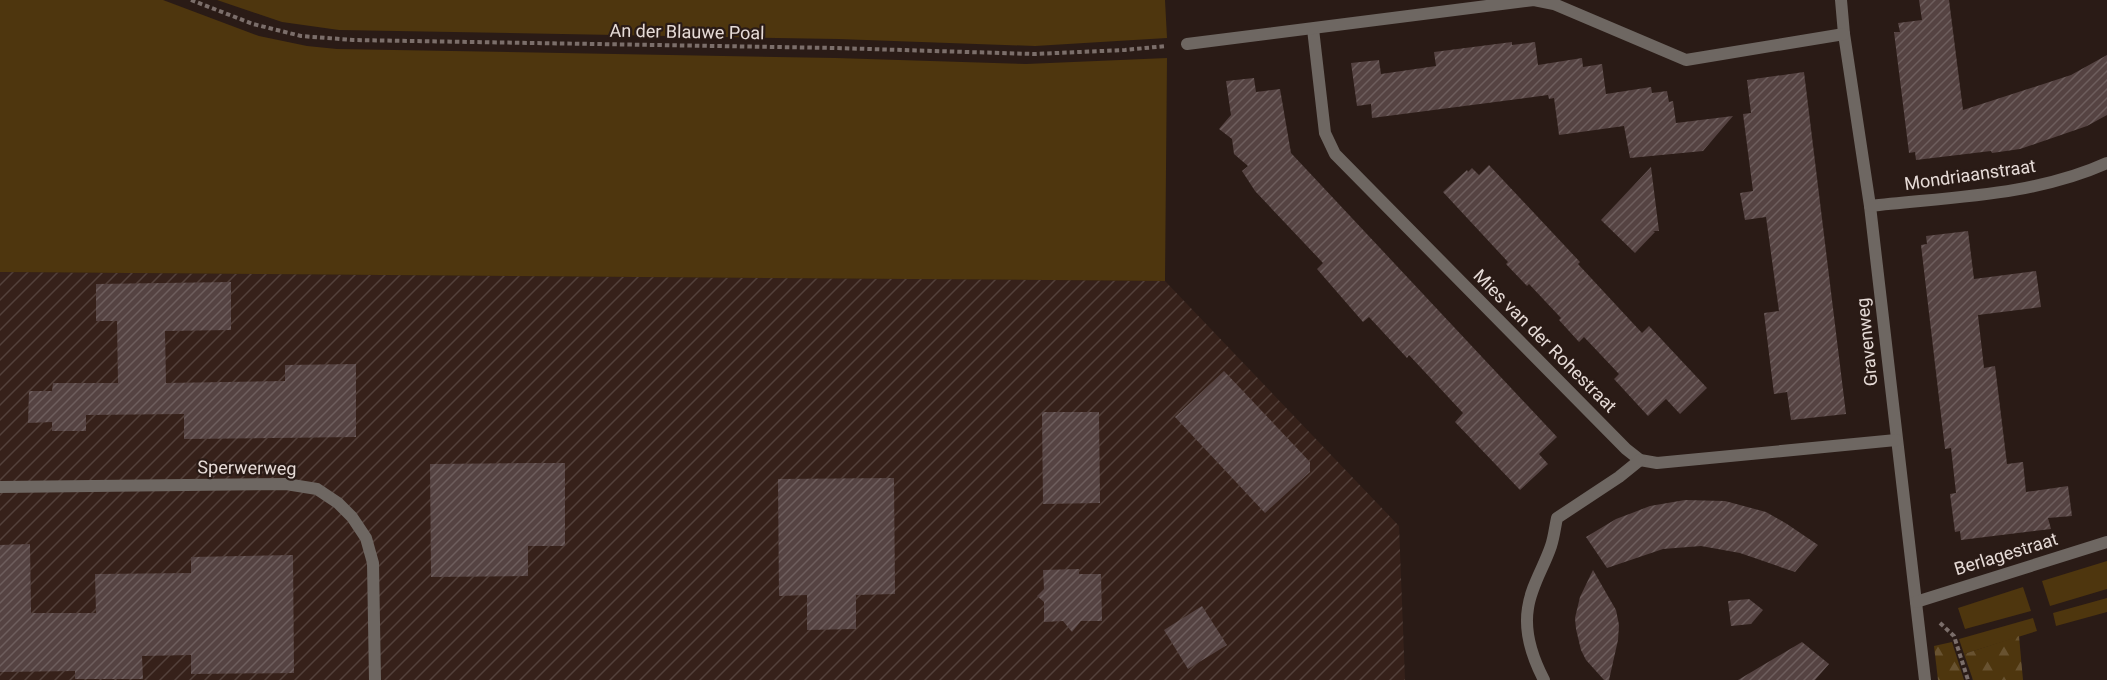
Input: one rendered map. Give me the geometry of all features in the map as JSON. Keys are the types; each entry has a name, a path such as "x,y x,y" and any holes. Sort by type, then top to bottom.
{"street":[{"path":"1188,44 1534,0 1554,4 1686,60 1844,34"},
{"name":"Gravenweg","path":"1841,0 1870,206 1924,680"},
{"name":"Mies van der Rohestraat","path":"1313,29 1325,133 1335,154 1640,460"},
{"name":"Mondriaanstraat","path":"1870,206 2032,188 2086,172 2107,163"},
{"path":"1544,680 1529,642 1528,608 1537,577 1551,546 1557,518 1619,477 1640,460 1657,463 1896,440"},
{"name":"Sperwerweg","path":"0,487 286,484 317,489 345,510 366,538 373,563 375,680"},
{"name":"Berlagestraat","path":"1916,602 2107,542"}],"path":[{"name":"An der Blauwe Poal","path":"191,0 253,24 291,34 353,40 1034,54 1125,50 1188,44"},
{"path":"1916,602 1954,636 1968,680"}],"shaded area":[{"path":"0,272 1165,281 1399,526 1405,680 0,680"}],"green space":[{"path":"0,0 163,0 259,36 307,46 337,49 836,58 1026,64 1167,58 1165,281 0,272"},
{"path":"217,0 1165,0 1167,38 1035,46 838,39 339,30 282,22"},
{"path":"2107,561 2107,589 2050,606 2042,581"},
{"path":"2023,587 2031,611 1965,629 1958,608"},
{"path":"2107,598 2107,612 2056,626 2053,613"},
{"path":"2033,618 2037,631 1964,654 1959,639"},
{"path":"2019,636 2023,680 1973,680 1964,654"},
{"path":"1952,642 1964,680 1938,680 1934,646"}],"building":[{"path":"1919,0 1949,0 1963,110 2071,75 2107,55 2107,115 2087,126 2020,149 1916,160 1915,152 1909,153 1894,32 1900,32 1898,23 1922,20"},
{"path":"1512,42 1512,45 1535,42 1538,65 1582,58 1583,67 1602,64 1606,94 1651,87 1652,93 1667,91 1669,102 1673,101 1676,123 1733,116 1703,151 1630,158 1624,126 1559,135 1554,98 1549,99 1548,95 1372,118 1371,104 1357,106 1351,63 1379,60 1381,74 1436,66 1434,52"},
{"path":"1804,72 1846,414 1791,420 1787,392 1774,394 1764,313 1779,311 1766,217 1745,220 1740,193 1753,191 1743,114 1751,113 1747,80"},
{"path":"1254,78 1256,92 1280,89 1291,153 1557,437 1539,454 1548,464 1520,490 1455,422 1463,413 1409,355 1407,358 1369,317 1363,322 1317,269 1323,263 1255,191 1242,171 1248,166 1234,154 1232,139 1219,129 1231,115 1226,81"},
{"path":"1489,165 1580,262 1578,264 1642,333 1649,326 1707,388 1680,414 1666,399 1648,416 1614,379 1619,374 1584,337 1579,342 1559,320 1561,318 1529,284 1527,286 1506,264 1508,262 1443,192 1467,170 1468,172 1472,168 1479,175"},
{"path":"1651,167 1659,231 1653,231 1655,232 1635,253 1601,220"},
{"path":"1968,231 1974,279 2036,271 2041,307 1978,315 1984,368 1995,366 2007,464 2023,462 2026,492 2068,486 2072,516 2048,518 2051,529 1961,540 1960,531 1955,532 1950,494 1956,493 1951,448 1945,449 1921,245 1927,244 1926,236"},
{"path":"231,282 231,330 165,331 166,383 285,381 285,365 356,364 356,437 184,439 184,414 86,415 86,431 52,431 52,422 28,423 29,391 52,391 53,383 118,383 117,321 96,321 96,284"},
{"path":"1224,371 1310,462 1310,472 1265,513 1175,417"},
{"path":"1042,412 1099,412 1100,503 1043,504"},
{"path":"565,463 565,546 528,546 528,576 431,577 430,464"},
{"path":"894,478 895,594 856,595 856,629 807,630 807,595 779,596 778,479"},
{"path":"1685,500 1725,501 1766,512 1818,545 1795,572 1740,553 1701,546 1663,549 1607,568 1586,537 1616,519 1650,506"},
{"path":"30,544 31,613 96,613 95,574 191,573 191,557 293,555 294,673 191,674 191,655 142,656 143,679 75,679 75,671 0,672 0,545"},
{"path":"1079,569 1079,574 1101,574 1102,621 1081,621 1072,632 1063,621 1044,622 1044,602 1037,596 1044,589 1043,570"},
{"path":"1593,570 1616,610 1619,625 1609,680 1604,680 1586,660 1576,629 1575,618 1580,597"},
{"path":"1749,599 1763,610 1751,624 1731,626 1728,601"},
{"path":"1202,606 1227,645 1188,669 1164,630"},
{"path":"1802,642 1829,664 1815,680 1738,680"}]}
